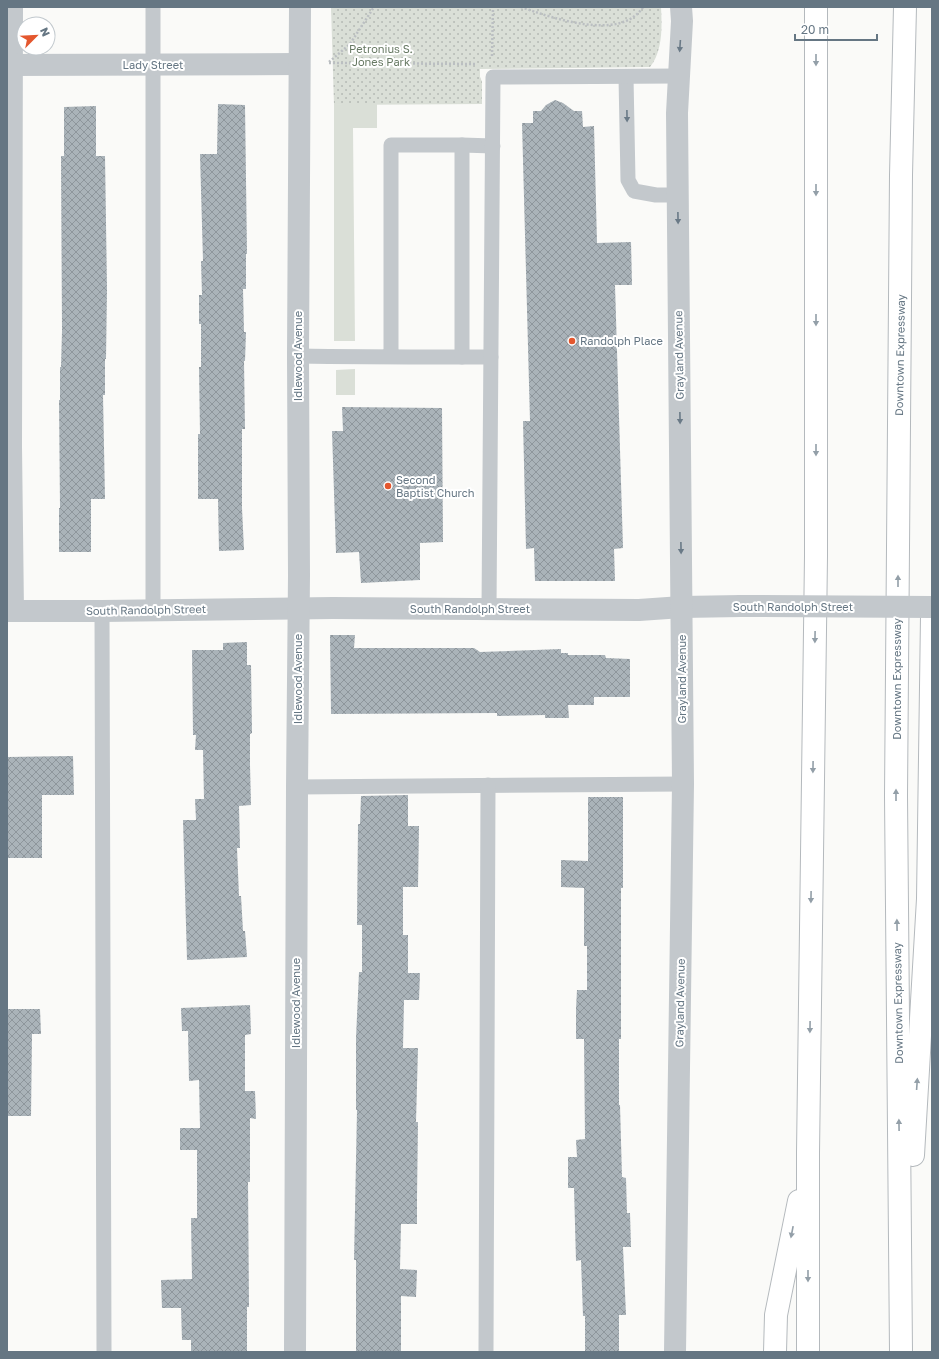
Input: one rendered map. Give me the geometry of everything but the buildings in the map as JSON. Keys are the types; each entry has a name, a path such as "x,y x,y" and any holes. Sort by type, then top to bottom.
{"highway":[{"path":"808,1352 808,1153 816,556 816,7"},
{"name":"Downtown Expressway","path":"901,1349 896,788 904,7"},
{"path":"901,1349 928,899 932,616"},
{"path":"775,1352 776,1315 808,1153"}],"street":[{"path":"10,611 9,65 12,7"},
{"name":"Idlewood Avenue","path":"295,1352 300,7"},
{"name":"Grayland Avenue","path":"675,1352 683,784 677,194 677,113 682,21 681,7"},
{"name":"Lady Street","path":"9,65 299,64"},
{"name":"South Randolph Street","path":"10,611 298,608 638,610 682,607 741,606 932,608"}],"lane":[{"path":"153,7 153,610"},
{"path":"489,609 493,146 492,70 626,77 678,76"},
{"path":"626,77 628,180 634,191 656,195 677,194"},
{"path":"391,357 391,145 493,146"},
{"path":"462,145 462,357"},
{"path":"298,356 491,357"},
{"path":"102,611 104,1352"},
{"path":"297,787 683,784"},
{"path":"486,1352 488,785"}],"path":[{"path":"374,7 350,44 328,63 492,70 493,7"},
{"path":"521,7 566,21 597,26 616,24 630,20 644,7"}],"green space":[{"path":"331,7 480,69 480,77 482,82 482,104 377,104 377,128 353,128 355,341 334,341 334,105 342,105"},
{"name":"Petronius S. Jones Park","path":"331,7 661,7 661,38 657,54 650,67 480,69 480,77 482,82 482,104 334,105"},
{"path":"355,369 355,395 336,395 336,370"}],"place":[{"name":"Randolph Place","path":"572,341"},
{"name":"Second Baptist Church","path":"388,486"}]}
